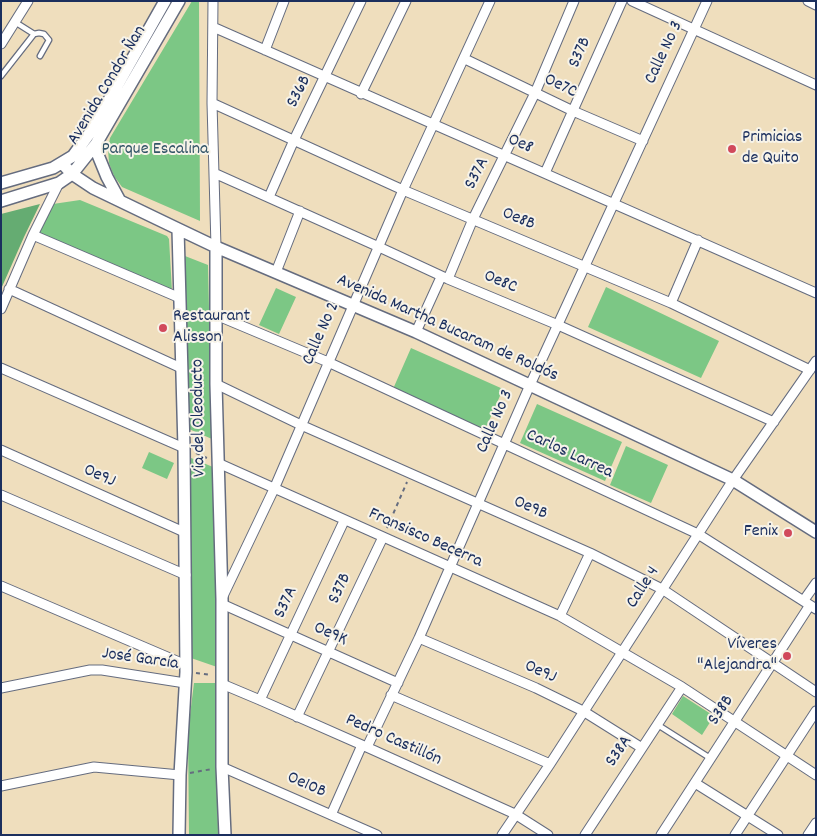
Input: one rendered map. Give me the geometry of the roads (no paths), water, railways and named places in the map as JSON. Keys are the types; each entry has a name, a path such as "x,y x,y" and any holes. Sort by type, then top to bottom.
{"street":[{"path":"1,44 28,1"},
{"name":"Avenida Condor Ñan","path":"1,183 53,168 73,156 92,130 165,1"},
{"name":"Avenida Condor Ñan","path":"1,201 59,183 72,174 96,144 179,1"},
{"name":"Via del Oleoducto","path":"213,1 212,103 216,246 216,384 222,602 222,767 225,835"},
{"path":"265,50 284,1"},
{"name":"S36B","path":"269,197 294,140 362,1"},
{"path":"361,94 406,1"},
{"name":"Calle No 2","path":"222,602 274,489 403,190 490,1"},
{"name":"S37A","path":"416,332 505,157 535,93 574,1"},
{"name":"S37B","path":"545,173 574,112 622,1"},
{"path":"632,1 816,85"},
{"name":"Calle No 3","path":"331,815 419,638 530,385 707,1"},
{"path":"808,1 816,5"},
{"name":"Oe8","path":"212,27 816,292"},
{"name":"Oe7C","path":"464,59 574,112 643,141"},
{"name":"Oe8B","path":"212,103 403,190 671,303 813,367"},
{"path":"96,144 98,155 107,177 120,200"},
{"name":"Avenida Martha Bucaram de Roldós","path":"62,163 72,174 93,188 178,229 416,332 734,480 816,532"},
{"name":"Oe8C","path":"214,173 445,278 558,325 774,422"},
{"path":"1,309 32,235 59,183"},
{"path":"276,272 300,211"},
{"name":"Via del Oleoducto","path":"178,229 186,575 186,673 180,775 179,835"},
{"path":"32,235 180,298"},
{"path":"671,303 698,240"},
{"path":"9,289 181,368"},
{"name":"Carlos Larrea","path":"216,314 328,362 698,534 810,605"},
{"name":"Calle 4","path":"502,835 698,534 813,367"},
{"path":"1,368 184,448"},
{"name":"Oe9B","path":"216,384 301,425 590,553 662,589 816,692"},
{"name":"Oe9J","path":"1,450 184,532"},
{"name":"Fransisco Becerra","path":"218,463 560,616 682,687 816,775"},
{"path":"1,495 186,575"},
{"name":"S37A","path":"260,700 344,521"},
{"name":"S37B","path":"297,716 383,537"},
{"path":"560,616 590,553"},
{"name":"S38B","path":"661,835 810,605 816,583"},
{"path":"1,586 186,673"},
{"name":"Oe9K","path":"222,602 290,635 398,683"},
{"name":"Oe9J","path":"419,638 536,688 583,711 642,748"},
{"name":"José García","path":"1,688 90,670 186,673"},
{"name":"Pedro Castillón","path":"222,681 260,700 515,814 548,835"},
{"name":"S38A","path":"585,835 682,687"},
{"path":"392,695 550,764"},
{"path":"735,835 816,711"},
{"path":"1,786 94,767 180,775"},
{"name":"Oe10B","path":"222,767 377,835"},
{"path":"695,783 778,835"},
{"path":"808,835 816,823"}],"lane":[{"path":"15,22 34,34 41,33 49,38 40,56"},
{"path":"1,76 34,34"},
{"path":"658,725 710,758"}],"place":[{"name":"Primicias de Quito","path":"732,149"},
{"name":"Restaurant Alisson","path":"163,328"},
{"name":"Fenix","path":"788,533"},
{"name":"Víveres \"Alejandra\"","path":"787,656"}],"park label":[{"name":"Parque Escalina","path":"155,151"}]}
